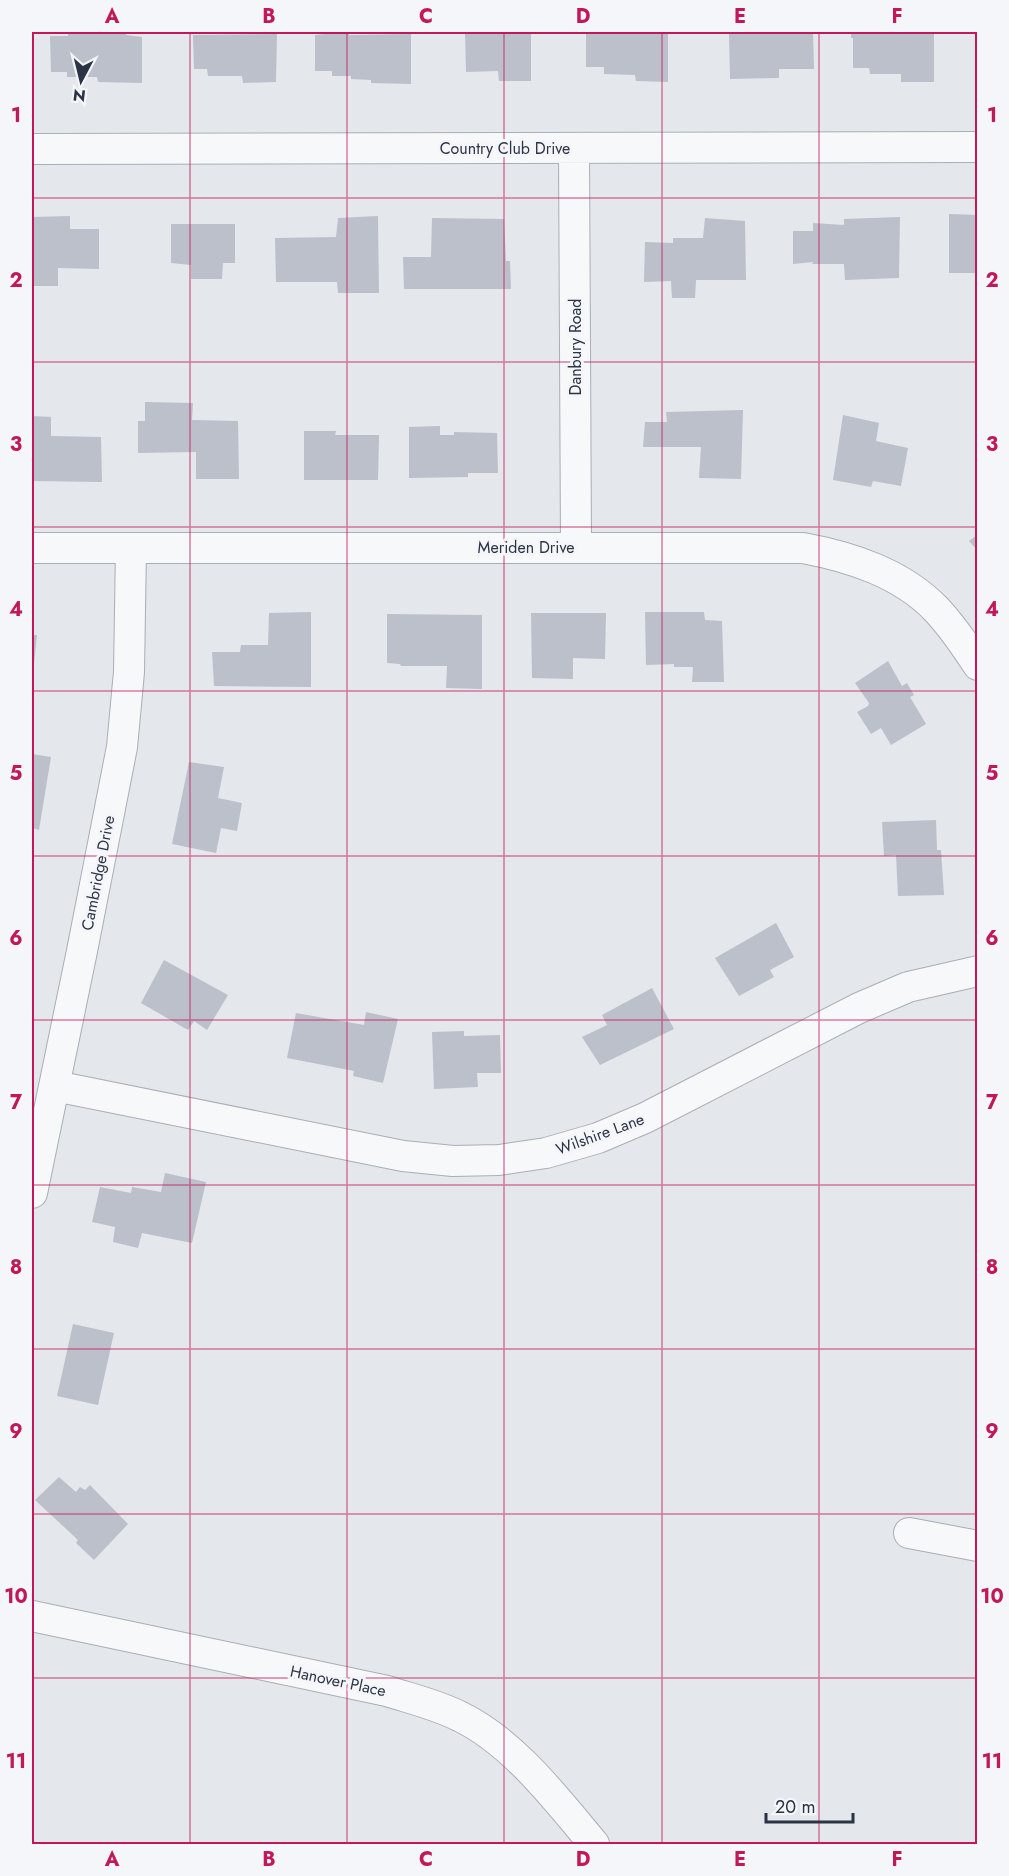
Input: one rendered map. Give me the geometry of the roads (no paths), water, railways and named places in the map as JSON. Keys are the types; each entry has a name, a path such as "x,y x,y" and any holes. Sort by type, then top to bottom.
{"street":[{"name":"Country Club Drive","path":"32,149 978,147"},
{"name":"Danbury Road","path":"574,148 576,547"},
{"name":"Meriden Drive","path":"32,548 765,546 803,548 838,554 904,583 935,608 959,636 978,664"},
{"name":"Cambridge Drive","path":"32,1193 122,747 129,672 131,548"},
{"name":"Wilshire Lane","path":"55,1086 403,1156 453,1161 499,1160 546,1153 598,1138 645,1118 859,1008 908,987 978,971"},
{"path":"909,1533 978,1546"},
{"name":"Hanover Place","path":"32,1616 387,1691 425,1702 462,1717 490,1735 518,1760 550,1792 594,1845"}]}
